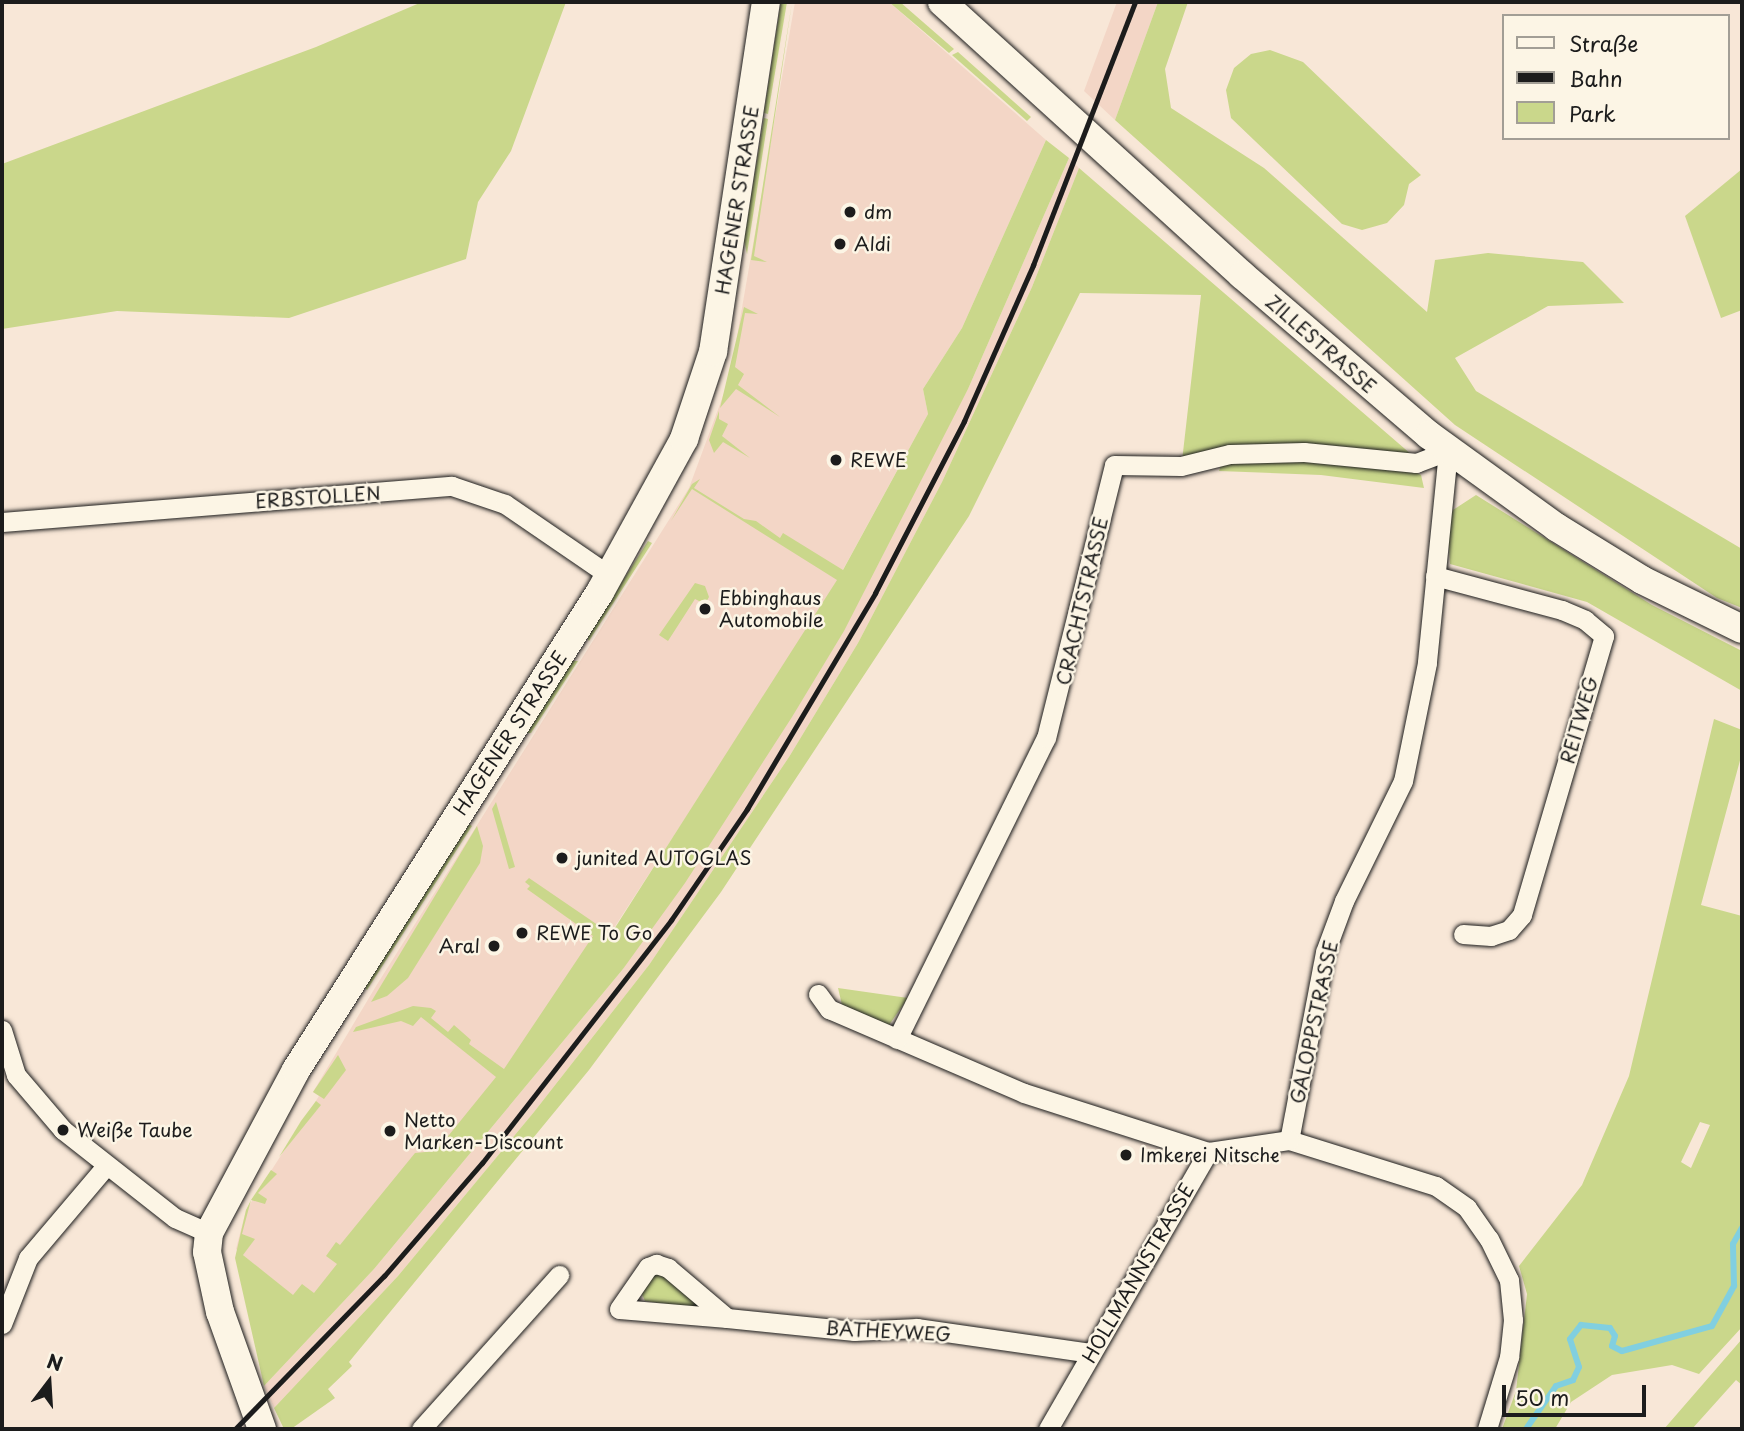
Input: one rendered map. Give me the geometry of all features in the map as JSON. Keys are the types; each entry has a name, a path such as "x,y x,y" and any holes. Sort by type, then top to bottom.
{"main road":[{"name":"HAGENER STRASSE","path":"262,1429 219,1312 207,1252 209,1233 222,1202 304,1058 610,576 667,475 706,380 727,266 766,2"},
{"name":"ZILLESTRASSE","path":"942,2 1310,336 1448,450 1556,527 1631,573 1742,629"}],"street":[{"name":"GALOPPSTRASSE","path":"1289,1140 1325,952 1344,901 1403,781 1427,663 1448,450"},
{"name":"CRACHTSTRASSE","path":"897,1040 1046,738 1114,465 1181,466 1230,454 1304,452 1416,463 1448,450"},
{"name":"ERBSTOLLEN","path":"2,522 452,486 505,504 610,576"},
{"name":"REITWEG","path":"1435,576 1562,610 1586,620 1604,636 1522,915 1509,930 1491,936 1463,934"},
{"path":"818,994 828,1009 1024,1093 1208,1152 1289,1140 1436,1186 1467,1208 1489,1239 1509,1280 1513,1320 1509,1357 1487,1429"},
{"path":"2,1030 4,1055 36,1101 106,1166 175,1218 209,1233"},
{"name":"HOLLMANNSTRASSE","path":"1048,1429 1208,1152"},
{"path":"2,1324 28,1258 106,1166"},
{"name":"BATHEYWEG","path":"727,1318 668,1268 656,1264 648,1268 619,1309 854,1331 918,1328 1091,1353"},
{"path":"421,1429 559,1275"}],"shaded area":[{"path":"795,2 889,2 1046,140 962,328 923,389 928,414 822,608 610,934 508,1068 307,1309 236,1249 246,1210 319,1096 313,1092 376,986 689,488 730,377"},
{"path":"1117,2 1158,2 1115,120 1084,91"},
{"path":"1069,158 1079,168 1032,287 942,482 858,643 789,757 649,965 534,1112 398,1276 274,1408 264,1386 374,1269 623,969 968,389"}],"green space":[{"path":"422,2 566,2 511,151 478,202 466,259 289,318 117,311 2,329 2,164 316,47"},
{"path":"781,2 787,2 768,114 764,113"},
{"path":"792,2 754,256 767,262 751,260"},
{"path":"889,2 900,2 954,49 949,53"},
{"path":"1158,2 1188,2 1165,69 1171,108 1264,168 1427,312 1435,260 1488,253 1583,262 1624,303 1548,306 1455,358 1476,391 1742,549 1742,608 1717,598 1455,425 1115,120"},
{"path":"1270,50 1303,62 1421,175 1409,184 1404,205 1387,223 1362,230 1342,224 1231,118 1226,90 1234,68 1251,54"},
{"path":"958,52 1031,117 1027,121 952,55"},
{"path":"764,118 768,119 747,254 744,240"},
{"path":"1046,140 1069,158 968,389 844,631 792,717 685,883 623,969 374,1269 264,1386 235,1258 246,1210 251,1200 242,1234 255,1239 243,1255 293,1295 302,1284 314,1293 337,1264 326,1256 336,1242 340,1245 415,1153 436,1151 496,1077 421,1017 413,1026 401,1021 353,1032 356,1027 413,1006 431,1008 436,1011 431,1018 448,1032 454,1025 471,1040 469,1044 504,1069 593,936 527,889 530,886 525,882 529,878 611,934 837,580 692,489 671,521 692,484 700,479 694,488 744,519 756,521 780,538 783,533 843,570 928,414 923,389 962,328"},
{"path":"1079,168 1412,455 1182,461 1201,295 1080,293 969,516 721,892 589,1070 349,1362 352,1366 328,1389 335,1398 291,1429 284,1429 274,1408 398,1276 534,1112 649,965 789,757 858,643 942,482 1032,287"},
{"path":"1742,169 1742,310 1721,318 1685,216"},
{"path":"744,307 758,314 745,313 735,367 744,374 738,385 780,417 736,389 720,408"},
{"path":"719,411 719,419 728,424 722,436 750,458 723,442 714,453 709,440"},
{"path":"1280,457 1413,471 1421,475 1424,488 1321,475 1219,471 1222,462"},
{"path":"1476,495 1652,605 1742,651 1742,691 1587,602 1450,564 1448,525 1453,510"},
{"path":"648,541 652,543 589,641 587,637"},
{"path":"695,583 705,586 709,597 705,604 695,599 668,641 659,635"},
{"path":"572,661 578,661 531,733 526,733"},
{"path":"1714,719 1742,730 1742,753 1701,905 1742,916 1742,1327 1699,1374 1672,1365 1612,1375 1571,1402 1555,1429 1502,1429 1516,1391 1527,1294 1519,1266 1582,1185 1629,1076","holes":["1700,1122 1710,1125 1691,1168 1681,1162"]},
{"path":"496,802 515,867 509,869 492,809"},
{"path":"469,824 472,826 367,990 365,987"},
{"path":"477,826 483,846 480,863 408,978 387,996 371,1002"},
{"path":"838,988 908,998 889,1025 842,1005"},
{"path":"338,1055 346,1070 324,1099 313,1092"},
{"path":"316,1101 321,1105 279,1157 301,1121"},
{"path":"271,1170 277,1174 258,1193 267,1199 265,1204 251,1200"},
{"path":"664,1274 697,1303 696,1308 645,1301 641,1292 654,1275"},
{"path":"1742,1339 1742,1385 1736,1380 1692,1429 1664,1429"}],"waterway":[{"path":"1526,1429 1556,1386 1573,1380 1579,1367 1570,1339 1581,1325 1610,1328 1615,1336 1612,1346 1622,1351 1712,1326 1734,1286 1733,1244 1742,1228"}],"railway":[{"path":"235,1429 384,1276 482,1163 671,920 747,809 875,593 964,421 1033,265 1135,2"}],"place":[{"name":"dm","path":"850,212"},
{"name":"Aldi","path":"840,244"},
{"name":"REWE","path":"836,460"},
{"name":"Ebbinghaus Automobile","path":"705,609"},
{"name":"junited AUTOGLAS","path":"562,858"},
{"name":"REWE To Go","path":"522,933"},
{"name":"Aral","path":"494,946"},
{"name":"Weiße Taube","path":"63,1130"},
{"name":"Netto Marken-Discount","path":"390,1131"},
{"name":"Imkerei Nitsche","path":"1126,1155"}]}
